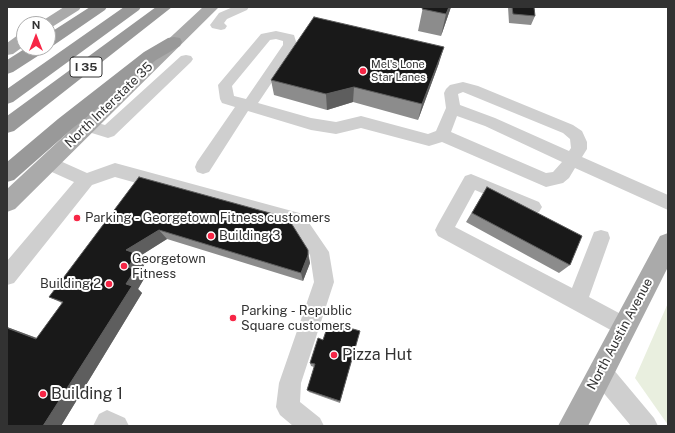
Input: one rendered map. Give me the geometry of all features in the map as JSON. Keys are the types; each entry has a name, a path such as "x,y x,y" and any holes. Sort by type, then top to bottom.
{"highway":[{"path":"56,36 100,7"},
{"name":"I 35","path":"7,98 134,7"},
{"name":"I 35","path":"7,126 165,7"},
{"path":"7,174 65,124 150,56 174,42"},
{"path":"7,68 26,56"}],"main road":[{"path":"56,19 74,7"},
{"name":"North Interstate 35","path":"7,203 212,7"},
{"name":"North Austin Avenue","path":"573,426 600,371 668,243"}],"street":[{"path":"222,26 216,25 223,16 243,7"},
{"path":"203,167 247,105 290,45 289,38 276,35 266,37 225,85 228,99 247,105 311,124 336,128 361,122 429,140 442,135 546,180 557,178 579,149 579,142 576,135 568,129 463,87 455,89 451,93 450,98 453,108 442,135"},
{"path":"87,126 108,132 186,59"},
{"path":"453,108 490,122 668,203"},
{"path":"49,163 86,180"},
{"path":"7,276 86,180 115,170 297,220 319,252 324,282 290,383 288,407 312,426"},
{"path":"533,207 471,181 444,230 625,326"},
{"path":"577,301 600,238"},
{"path":"600,371 646,426"},
{"path":"105,426 107,422 117,426"}],"green space":[{"path":"668,303 668,425 635,378"}],"building":[{"path":"423,7 449,7 446,14 422,9"},
{"path":"512,7 534,7 535,16 513,14"},
{"name":"Mel's Lone Star Lanes","path":"314,17 444,47 422,104 354,87 326,94 271,80"},
{"path":"139,177 288,218 308,250 308,255 301,273 159,230 126,250 137,254 128,267 135,270 126,284 132,286 43,426 7,426 7,328 36,339 63,302 49,297"},
{"path":"487,187 582,236 570,265 472,213"},
{"name":"Pizza Hut","path":"329,322 360,331 340,401 307,390 315,364 310,363 318,338 323,340"}],"place":[{"name":"Mel's Lone Star Lanes","path":"363,71"},
{"name":"Parking - Georgetown Fitness customers","path":"77,218"},
{"name":"Building 3","path":"211,236"},
{"name":"Georgetown Fitness","path":"124,266"},
{"name":"Building 2","path":"109,284"},
{"name":"Parking - Republic Square customers","path":"233,318"},
{"name":"Pizza Hut","path":"334,355"},
{"name":"Building 1","path":"43,394"}]}
